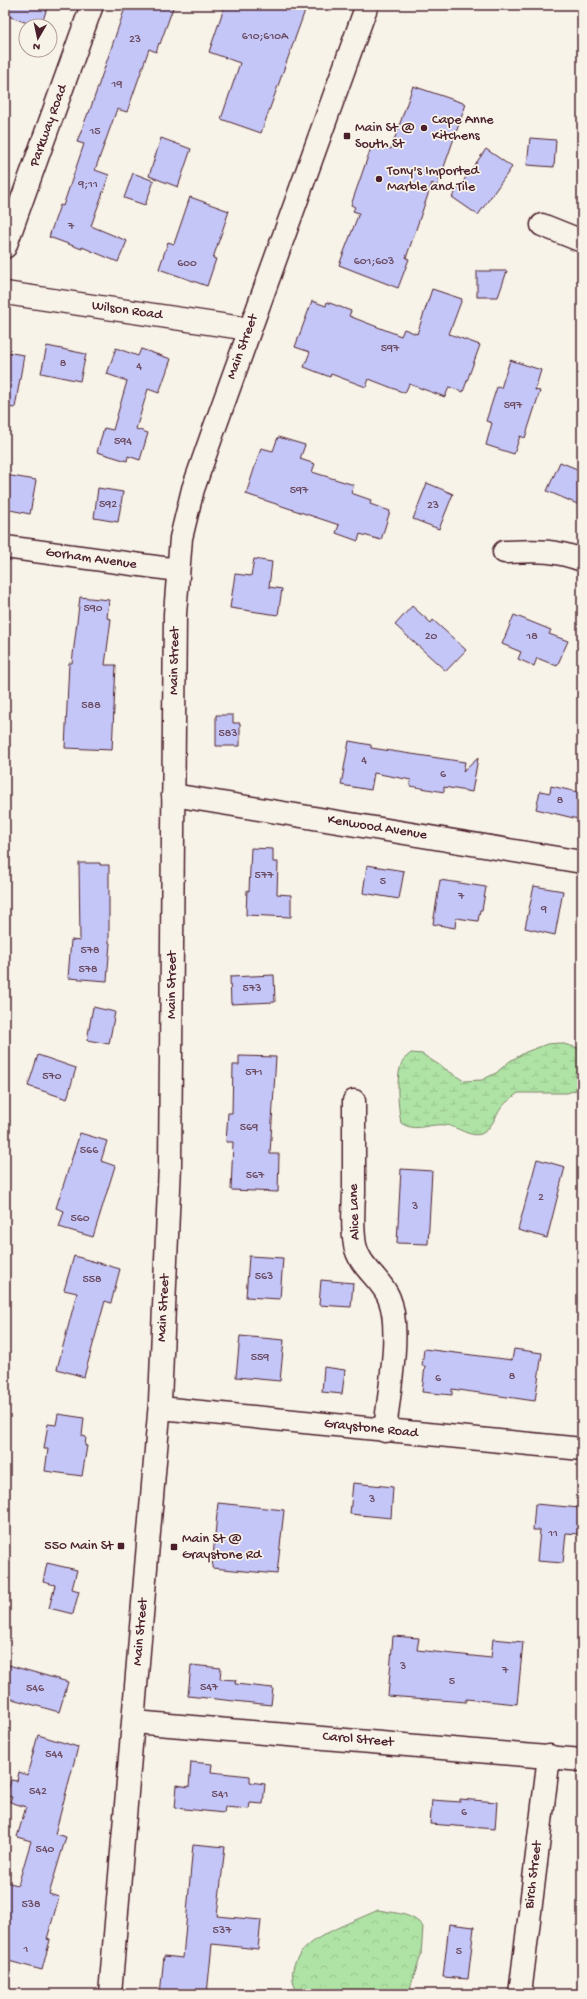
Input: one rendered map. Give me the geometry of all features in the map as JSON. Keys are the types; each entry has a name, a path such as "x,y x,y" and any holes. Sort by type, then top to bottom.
{"street":[{"name":"Parkway Road","path":"5,247 92,5"},
{"name":"Main Street","path":"110,1994 160,1408 170,1165 175,614 181,538 193,489 249,329 367,5"},
{"path":"542,225 582,241"},
{"name":"Wilson Road","path":"5,293 249,329"},
{"name":"Gorham Avenue","path":"5,547 178,570"},
{"path":"504,552 562,552 582,560"},
{"name":"Kenwood Avenue","path":"173,795 582,862"},
{"name":"Alice Lane","path":"354,1101 355,1247 364,1265 380,1283 389,1297 393,1314 393,1348 385,1431"},
{"name":"Graystone Road","path":"160,1408 582,1449"},
{"name":"Carol Street","path":"134,1722 582,1760"},
{"name":"Birch Street","path":"520,1994 549,1756"}],"green space":[{"path":"560,1043 582,1049 582,1088 567,1093 518,1093 504,1105 491,1126 485,1132 477,1135 445,1125 433,1125 417,1128 406,1126 401,1123 398,1100 400,1066 403,1060 411,1053 422,1054 464,1081 482,1080 496,1073 510,1061 526,1052 547,1044"},
{"path":"378,1910 409,1916 419,1922 423,1927 421,1955 411,1985 410,1994 298,1994 293,1977 295,1962 303,1950 316,1940 332,1931"}],"building":[{"path":"5,5 48,5 44,18 18,18 18,20 5,15"},
{"path":"126,5 174,5 156,52 149,49 127,112 117,109 95,170 109,175 91,226 127,241 118,262 82,247 82,249 49,237 60,205 63,206 84,144 77,142 89,113"},
{"path":"225,5 307,5 261,133 221,119 240,63 209,52"},
{"path":"413,86 466,104 437,187 432,183 406,258 409,259 398,288 339,265 359,213 353,211 355,207 351,205 373,142 391,149"},
{"path":"161,138 191,149 178,187 149,176"},
{"path":"530,138 556,140 554,167 527,165"},
{"path":"486,149 512,167 478,215 452,197"},
{"path":"133,173 154,181 145,205 124,198"},
{"path":"190,197 229,211 213,258 216,259 207,286 159,269 168,242 174,244"},
{"path":"477,271 507,271 498,297 477,297"},
{"path":"432,289 462,299 449,334 480,345 463,392 449,387 445,397 409,384 405,393 369,379 366,387 331,374 330,377 304,367 310,352 295,347 312,301 326,306 327,302 351,311 349,316 401,336 404,329 417,334"},
{"path":"47,346 86,354 80,381 41,373"},
{"path":"116,348 138,356 141,349 171,359 159,393 148,389 136,429 148,433 140,460 128,456 127,461 97,452 104,428 113,430 127,381 107,374"},
{"path":"5,352 24,355 15,408 5,407"},
{"path":"510,360 541,370 535,390 540,391 525,438 520,436 514,454 486,445 492,423 486,421 497,387 501,388"},
{"path":"278,437 305,445 300,459 315,464 312,472 354,485 351,493 371,500 370,504 390,511 381,540 360,534 358,541 336,533 339,525 246,494 261,448 273,451"},
{"path":"560,462 582,471 582,506 547,491"},
{"path":"5,475 36,480 30,514 5,509"},
{"path":"427,483 453,494 439,529 413,519"},
{"path":"98,488 123,492 118,522 94,518"},
{"path":"254,559 272,562 269,587 282,589 278,615 230,608 235,574 251,576"},
{"path":"80,597 109,600 107,618 111,619 105,665 116,665 112,750 65,748 69,663 72,663"},
{"path":"412,606 431,623 433,620 466,650 446,671 395,625"},
{"path":"514,615 551,630 549,634 568,641 557,666 537,658 534,666 518,659 521,652 502,644"},
{"path":"216,715 233,715 233,723 240,723 240,746 216,746"},
{"path":"349,741 371,745 371,748 465,762 463,772 478,758 472,792 444,787 444,792 410,786 411,780 374,773 371,790 341,785"},
{"path":"551,786 582,793 582,820 536,809 540,791 550,793"},
{"path":"251,848 273,849 273,862 278,862 277,894 291,895 291,917 246,915 247,890 249,891"},
{"path":"79,863 100,863 100,865 109,865 110,943 107,981 68,978 71,940 80,941"},
{"path":"367,865 404,871 399,899 363,893"},
{"path":"440,880 486,887 482,910 480,910 478,921 456,918 455,928 433,924"},
{"path":"534,886 563,891 555,935 525,928"},
{"path":"274,975 275,1002 231,1004 230,977"},
{"path":"93,1007 115,1012 109,1044 87,1040"},
{"path":"38,1055 76,1068 67,1099 28,1086"},
{"path":"239,1056 276,1057 270,1154 279,1154 278,1192 231,1190 233,1142 226,1142 228,1113 232,1113 233,1065 239,1065"},
{"path":"80,1133 107,1141 101,1161 115,1166 93,1237 59,1227 64,1211 56,1208"},
{"path":"537,1159 565,1167 547,1238 518,1230"},
{"path":"401,1169 432,1171 428,1244 397,1243"},
{"path":"74,1256 120,1269 111,1303 105,1301 84,1377 57,1369 77,1293 64,1290"},
{"path":"249,1256 283,1258 280,1299 246,1297"},
{"path":"321,1280 353,1283 351,1307 319,1305"},
{"path":"240,1336 284,1340 280,1381 236,1377"},
{"path":"424,1349 512,1360 514,1349 542,1353 535,1401 452,1389 452,1395 422,1392 425,1366 422,1366"},
{"path":"324,1367 345,1370 342,1394 322,1392"},
{"path":"58,1414 84,1418 82,1436 86,1437 85,1446 87,1446 82,1476 45,1471 48,1449 44,1449 48,1424 56,1425"},
{"path":"353,1483 393,1487 391,1518 350,1514"},
{"path":"218,1503 284,1510 277,1574 212,1568"},
{"path":"535,1504 580,1508 578,1534 566,1533 563,1563 537,1561 540,1530 533,1530"},
{"path":"47,1563 77,1570 72,1589 79,1591 73,1614 49,1608 55,1585 43,1582"},
{"path":"393,1636 419,1638 417,1650 491,1658 493,1639 523,1642 517,1704 466,1699 466,1702 388,1696"},
{"path":"5,1664 68,1682 59,1712 5,1697"},
{"path":"191,1665 221,1668 220,1679 236,1680 235,1684 273,1688 271,1705 188,1696"},
{"path":"38,1735 78,1747 55,1834 66,1837 49,1894 59,1897 47,1939 50,1940 42,1970 5,1960 5,1882 18,1885 31,1841 17,1837 26,1807 10,1802 12,1797 6,1796 11,1780 17,1781 19,1772 27,1775"},
{"path":"191,1762 212,1764 211,1772 250,1776 250,1782 265,1784 263,1804 250,1803 249,1809 225,1807 224,1813 175,1808 177,1785 189,1787"},
{"path":"460,1799 497,1802 495,1829 430,1824 432,1800 460,1802"},
{"path":"193,1844 225,1847 217,1916 261,1920 258,1949 212,1944 207,1994 160,1994 164,1956 183,1958"},
{"path":"449,1924 474,1927 468,1979 443,1977"}],"place":[{"name":"Cape Anne Kitchens","path":"424,128"},
{"name":"Main St @ South St","path":"347,136"},
{"name":"Tony's Imported Marble and Tile","path":"379,179"},
{"name":"550 Main St","path":"121,1546"},
{"name":"Main St @ Graystone Rd","path":"174,1547"}]}
